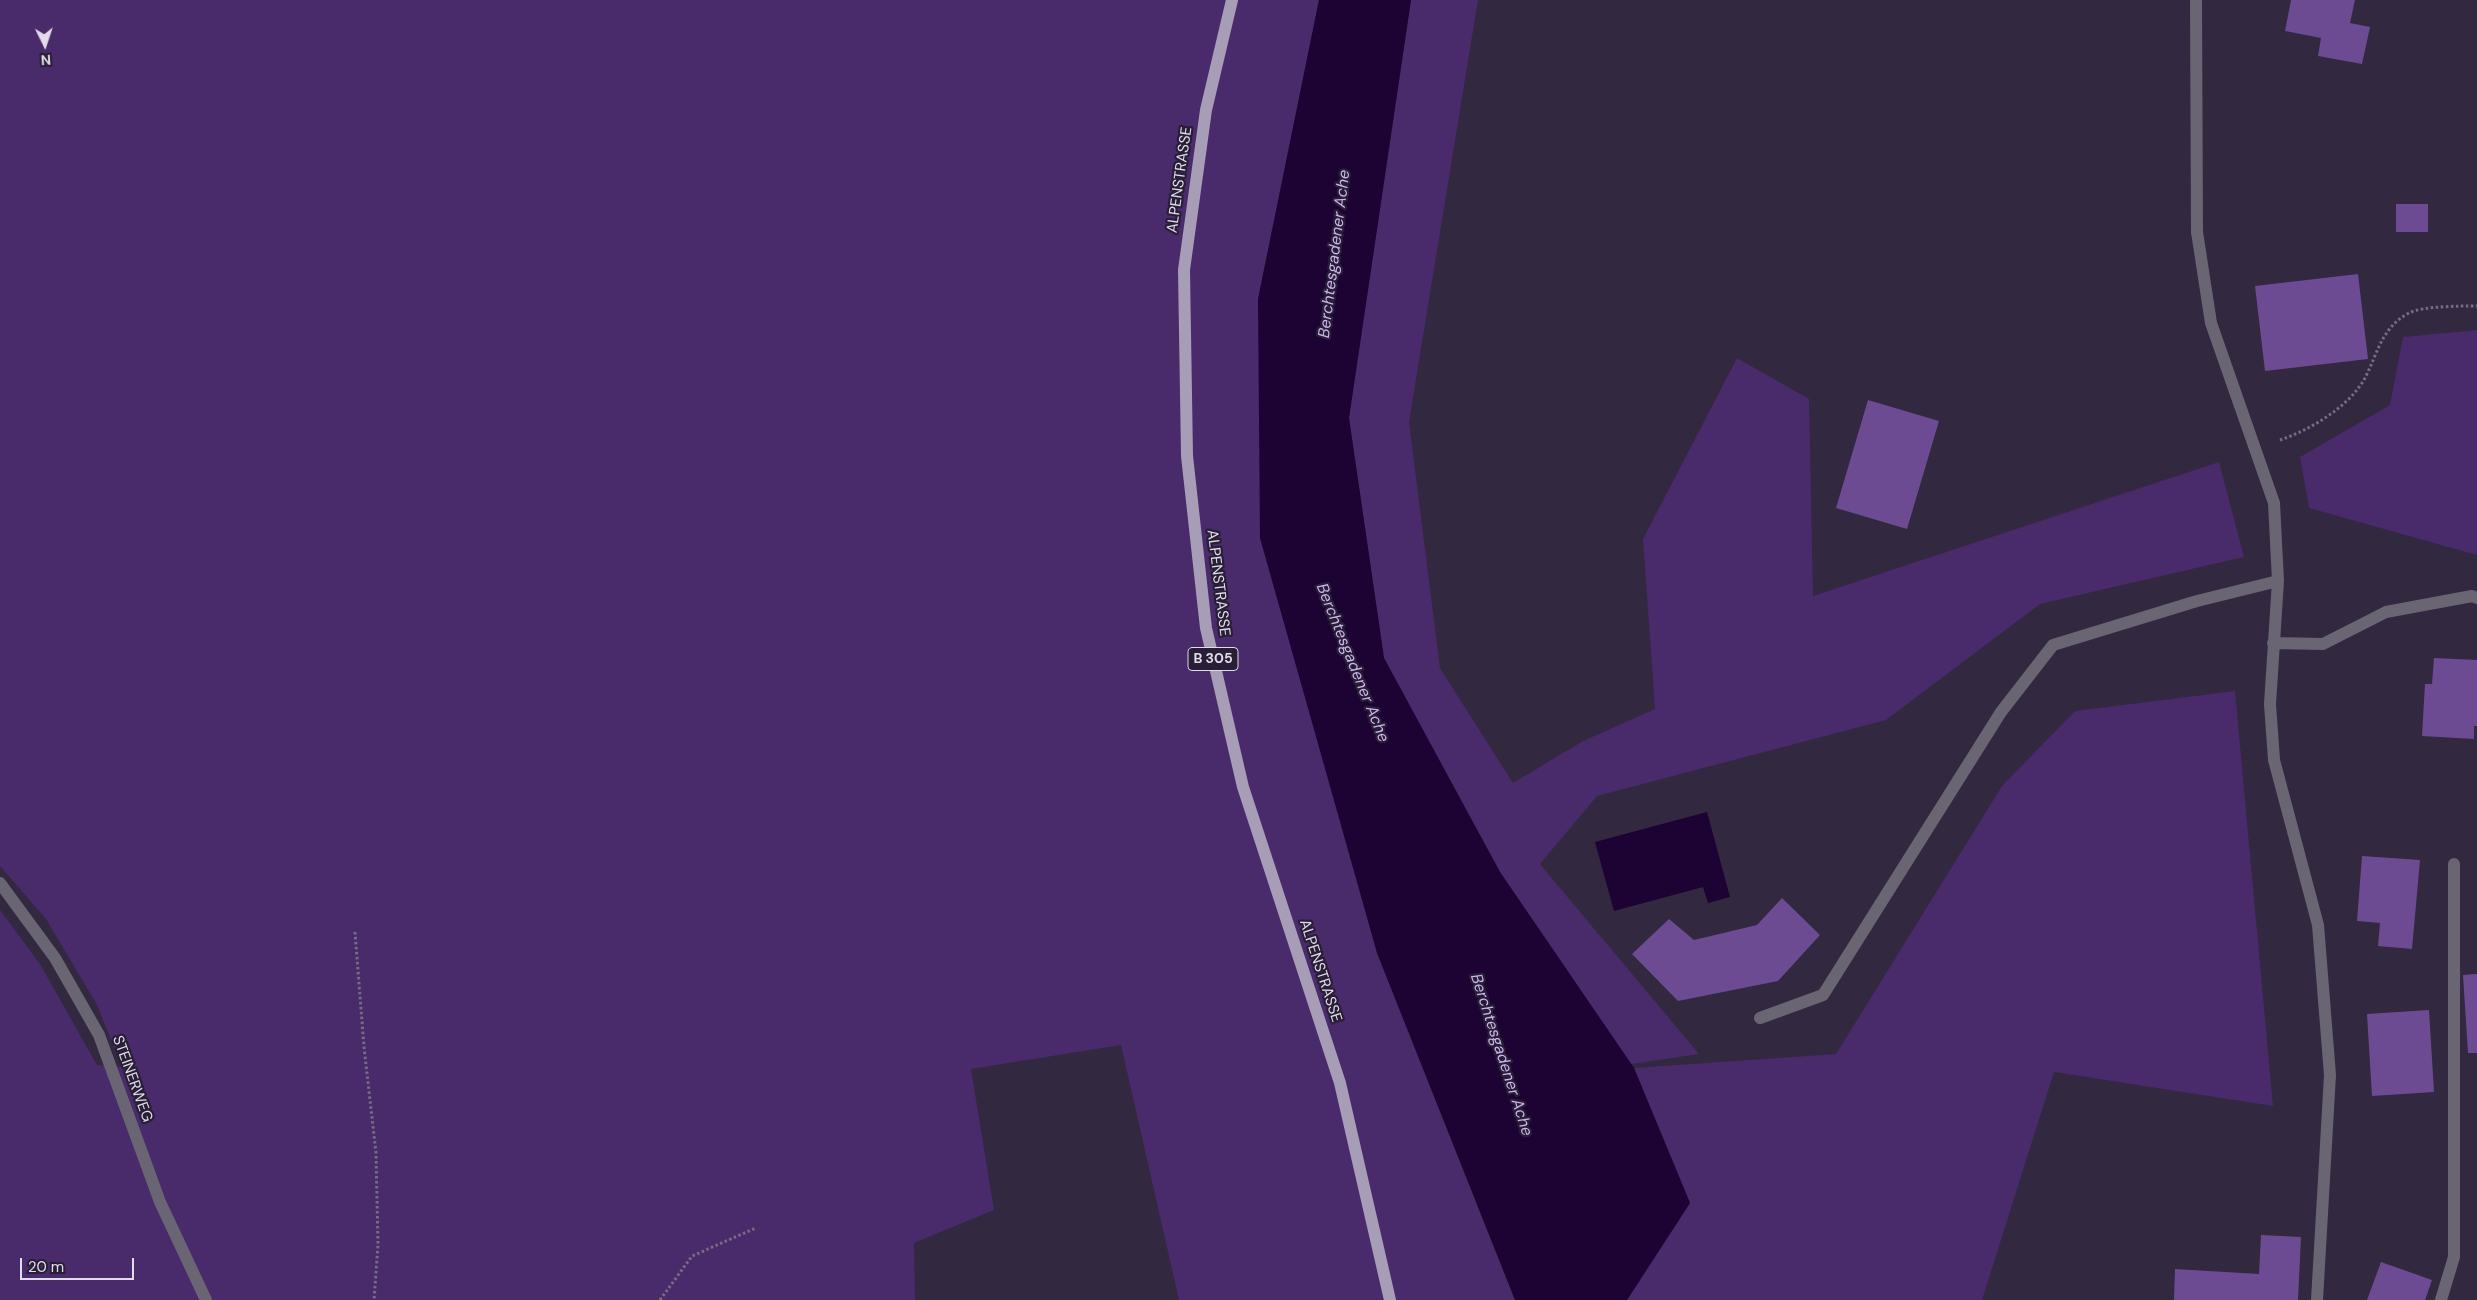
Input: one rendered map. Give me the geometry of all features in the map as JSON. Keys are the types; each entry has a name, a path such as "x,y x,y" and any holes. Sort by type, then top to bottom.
{"main road":[{"name":"ALPENSTRASSE","path":"1232,0 1206,110 1184,270 1187,456 1206,628 1243,787 1340,1083 1390,1300"}],"street":[{"path":"2196,0 2197,232 2211,323 2274,503 2278,580 2270,704 2274,760 2318,924 2330,1075 2317,1300"},
{"path":"1760,1018 1822,995 2001,712 2053,645 2278,580"},
{"path":"2273,643 2323,644 2386,612 2472,596 2477,598"},
{"path":"2441,1300 2454,1257 2454,864"},
{"name":"STEINERWEG","path":"0,883 55,958 99,1035 160,1202 206,1300"}],"path":[{"path":"2255,449 2298,434 2337,410 2364,380 2386,331 2410,312 2444,307 2477,306"},
{"path":"355,932 364,1047 376,1153 378,1245 374,1300"},
{"path":"660,1300 692,1256 756,1228"}],"shaded area":[{"path":"0,0 1319,0 1258,299 1377,953 1515,1300 1179,1300 1121,1045 971,1069 994,1210 914,1243 915,1300 0,1300 0,910 40,964 97,1065 122,1067 97,1005 46,919 0,866"},
{"path":"1411,0 1478,0 1409,422 1440,668 1513,783 1583,741 1655,709 1643,539 1737,358 1809,399 1813,596 2219,462 2244,557 2040,604 1886,720 1597,796 1540,864 1699,1054 1631,1064 1500,872 1384,658 1349,418"},
{"path":"2477,330 2477,555 2309,508 2300,457 2390,405 2403,337"},
{"path":"2235,691 2273,1106 2054,1072 1982,1300 1627,1300 1690,1203 1634,1068 1836,1054 2002,786 2075,711"}],"water":[{"name":"Berchtesgadener Ache","path":"1319,0 1411,0 1349,418 1384,658 1500,872 1634,1068 1690,1203 1627,1300 1515,1300 1377,953 1260,538 1258,299"},
{"path":"1707,812 1730,897 1708,903 1703,887 1614,911 1595,842"}],"building":[{"path":"2291,0 2355,0 2350,23 2370,27 2362,64 2318,56 2321,38 2285,31"},
{"path":"2396,204 2428,204 2428,232 2396,232"},
{"path":"2358,274 2368,359 2265,371 2255,286"},
{"path":"1868,400 1939,421 1907,529 1836,508"},
{"path":"2434,658 2477,660 2477,726 2474,726 2474,739 2422,736 2425,684 2432,684"},
{"path":"2362,856 2420,860 2412,949 2378,946 2380,923 2357,921"},
{"path":"1782,898 1820,935 1778,981 1678,1001 1632,954 1669,919 1694,940 1757,925"},
{"path":"2477,974 2477,1053 2468,1053 2463,975"},
{"path":"2429,1010 2434,1092 2372,1096 2367,1014"},
{"path":"2261,1235 2301,1237 2298,1300 2174,1300 2175,1269 2259,1274"},
{"path":"2381,1262 2432,1280 2425,1300 2367,1300"}]}
